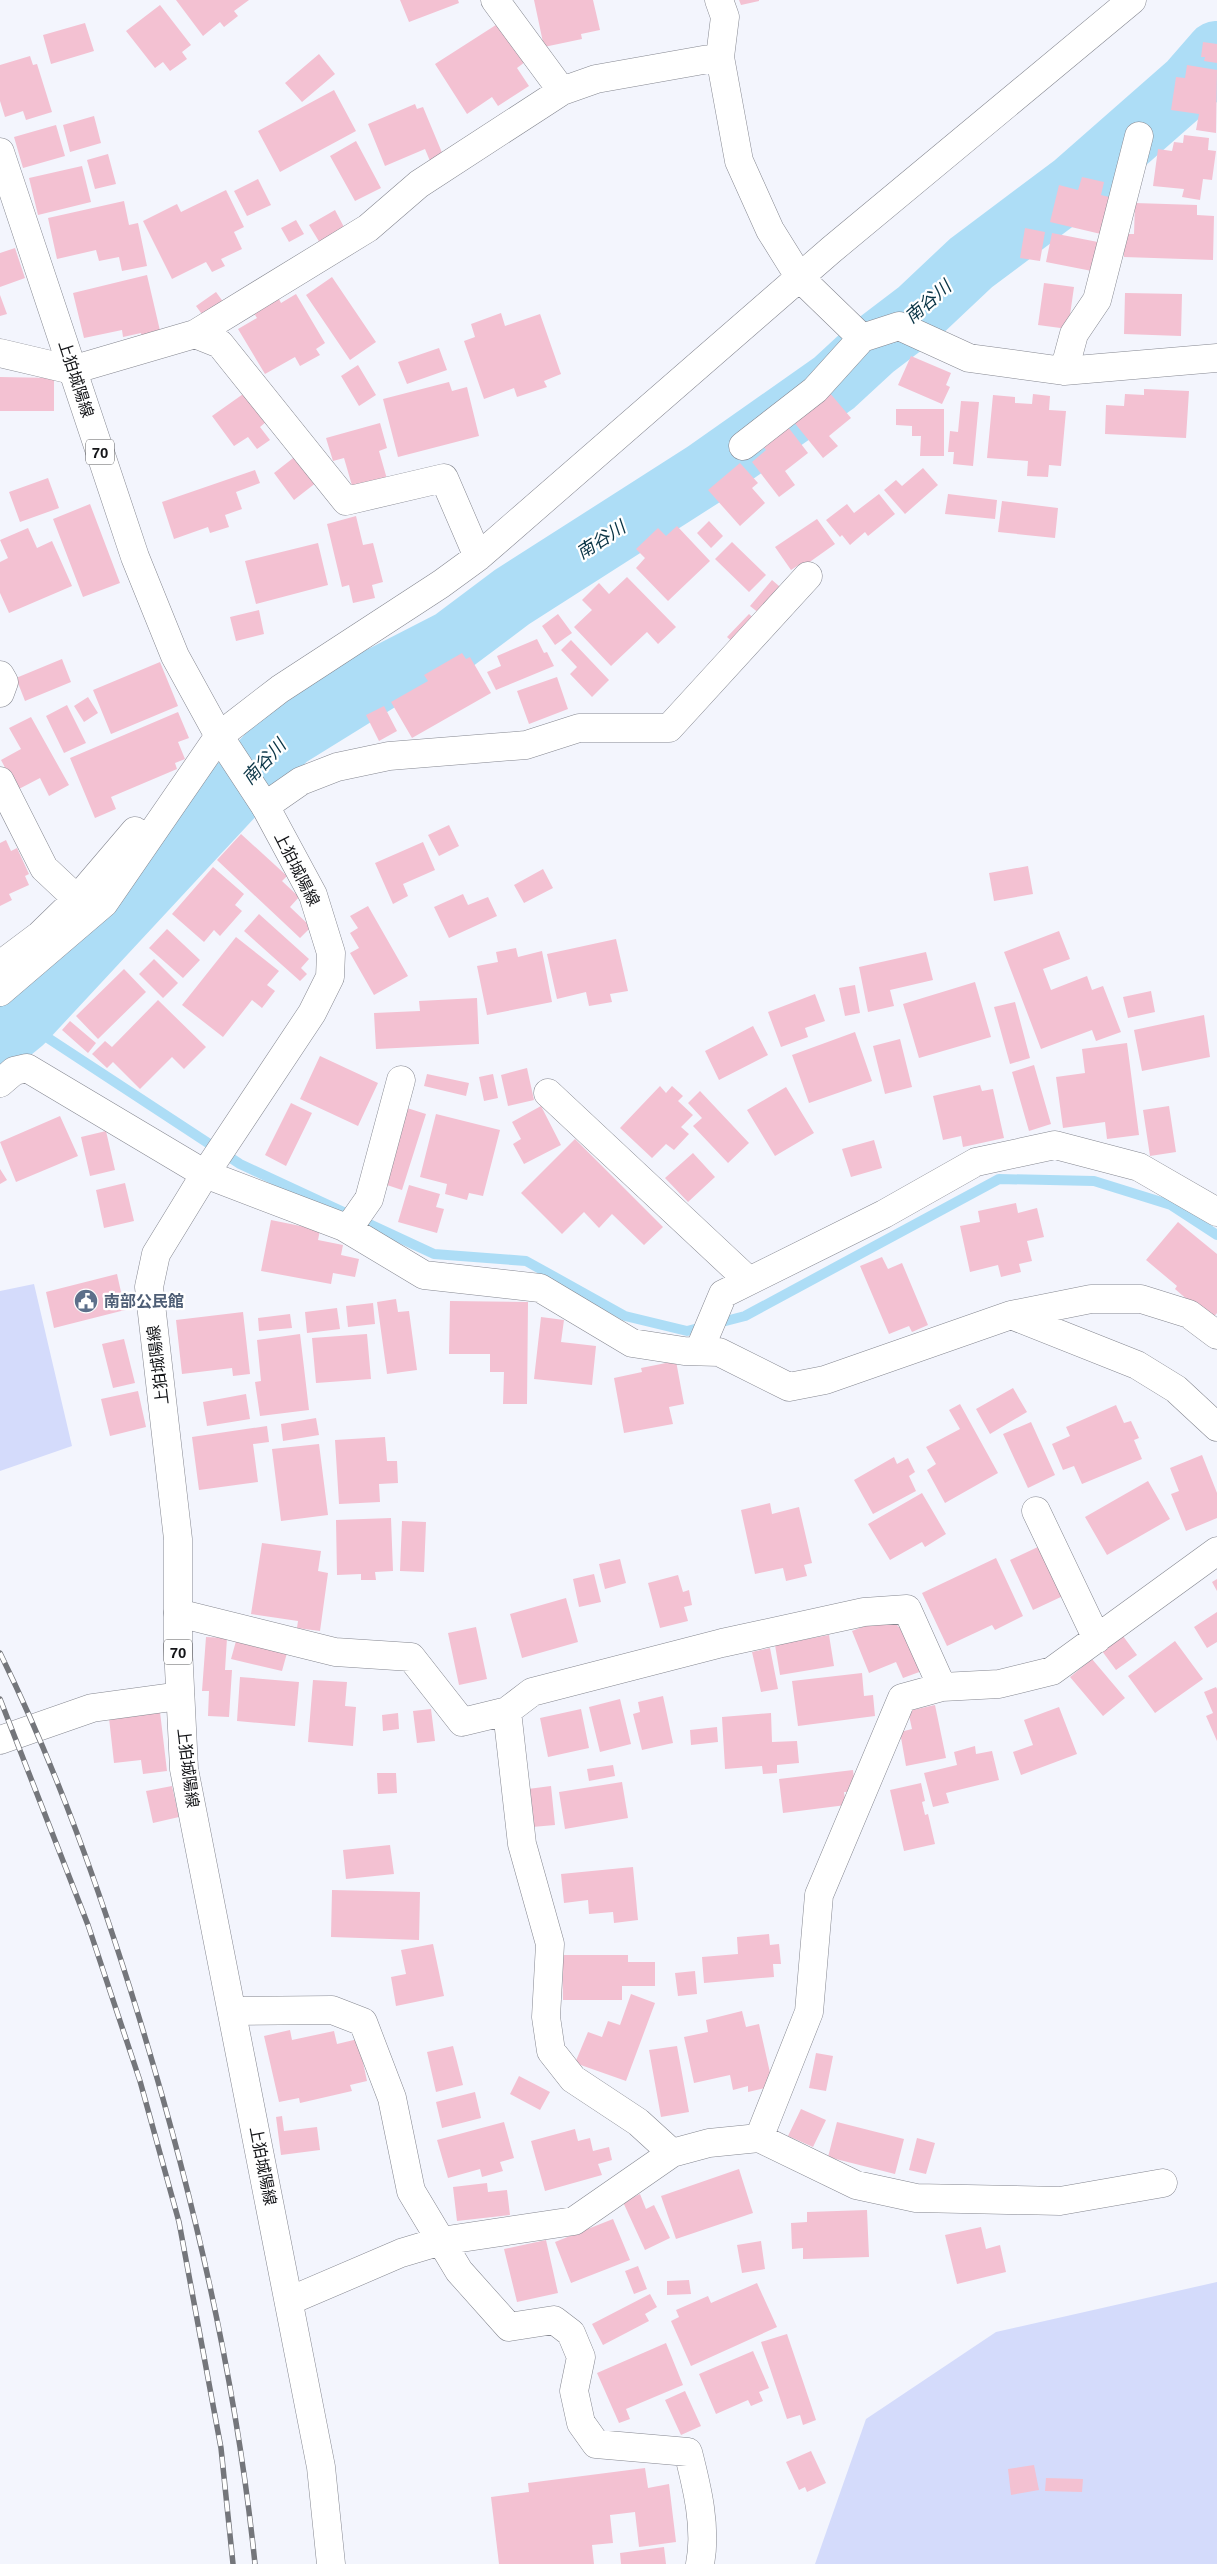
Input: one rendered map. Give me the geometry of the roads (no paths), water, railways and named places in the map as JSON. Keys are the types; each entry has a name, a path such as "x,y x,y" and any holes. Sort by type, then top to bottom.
{"street":[{"path":"495,0 562,91"},
{"path":"719,0 725,17 720,57 739,161 770,230 800,278 862,338"},
{"path":"0,992 104,903 189,780 221,739 280,689 441,584 478,557 800,278 1132,0"},
{"path":"0,354 72,370 195,334 368,228 419,184 562,91 596,79 720,57"},
{"path":"1064,371 1074,334 1097,300 1139,136"},
{"name":"上狛城陽線","path":"0,152 135,557 175,656 221,739 261,800 313,895 331,953 330,977 312,1013 205,1174 156,1254 149,1287 178,1539 180,1696 184,1769 321,2467 330,2564"},
{"path":"743,446 815,390 862,338 899,326 970,358 1064,371 1217,358"},
{"path":"195,334 220,344 346,501 444,478 478,557"},
{"path":"261,800 337,767 389,756 526,745 579,728 669,728 808,576"},
{"path":"0,675 4,682 0,693"},
{"path":"0,965 40,935 77,899 154,808 189,780"},
{"path":"0,781 44,868 77,899"},
{"path":"0,1083 14,1071 26,1068 205,1174 348,1229 424,1275 540,1288 632,1343 719,1352 789,1387 825,1380 1011,1315 1091,1299 1141,1298 1189,1314 1217,1334"},
{"path":"348,1229 369,1199 400,1080"},
{"path":"548,1092 622,1159 748,1281"},
{"path":"700,1351 723,1294 884,1214 976,1162 1055,1145 1139,1167 1217,1212"},
{"path":"1011,1315 1137,1365 1176,1389 1217,1427"},
{"path":"1036,1511 1097,1639"},
{"path":"759,2138 809,2012 819,1895 902,1698 942,1687 999,1684 1052,1671 1217,1551"},
{"path":"178,1613 335,1652 411,1657 462,1722 507,1711 532,1692 722,1643 864,1612 907,1609 942,1687"},
{"path":"0,1740 92,1708 180,1696"},
{"path":"507,1711 522,1844 550,1944 546,2017 551,2051 573,2079 638,2122 672,2153"},
{"path":"232,2011 332,2010 362,2022 392,2098 411,2191 458,2271 509,2327 554,2320 571,2333 581,2357 574,2391 582,2422 596,2444 688,2452 697,2489 703,2549 700,2564"},
{"path":"289,2301 401,2253 441,2241 574,2220 672,2153 709,2143 759,2138 856,2185 916,2198 1060,2201 1163,2183"}],"waterway":[{"name":"南谷川","path":"0,1039 22,1021 286,737 378,680 452,642 512,597 706,473 834,383 873,347 919,312 971,263 1075,185 1190,84 1217,53"},
{"path":"22,1021 240,1164 434,1254 526,1261 625,1316 687,1331 745,1316 999,1179 1094,1181 1171,1205 1217,1235"}],"railway":[{"path":"0,1653 59,1786 93,1876 158,2081 194,2217 224,2355 247,2494 255,2564"},
{"path":"0,1699 88,1925 140,2081 179,2222 221,2448 233,2564"}],"place":[{"name":"南部公民館","path":"86,1301"}]}
